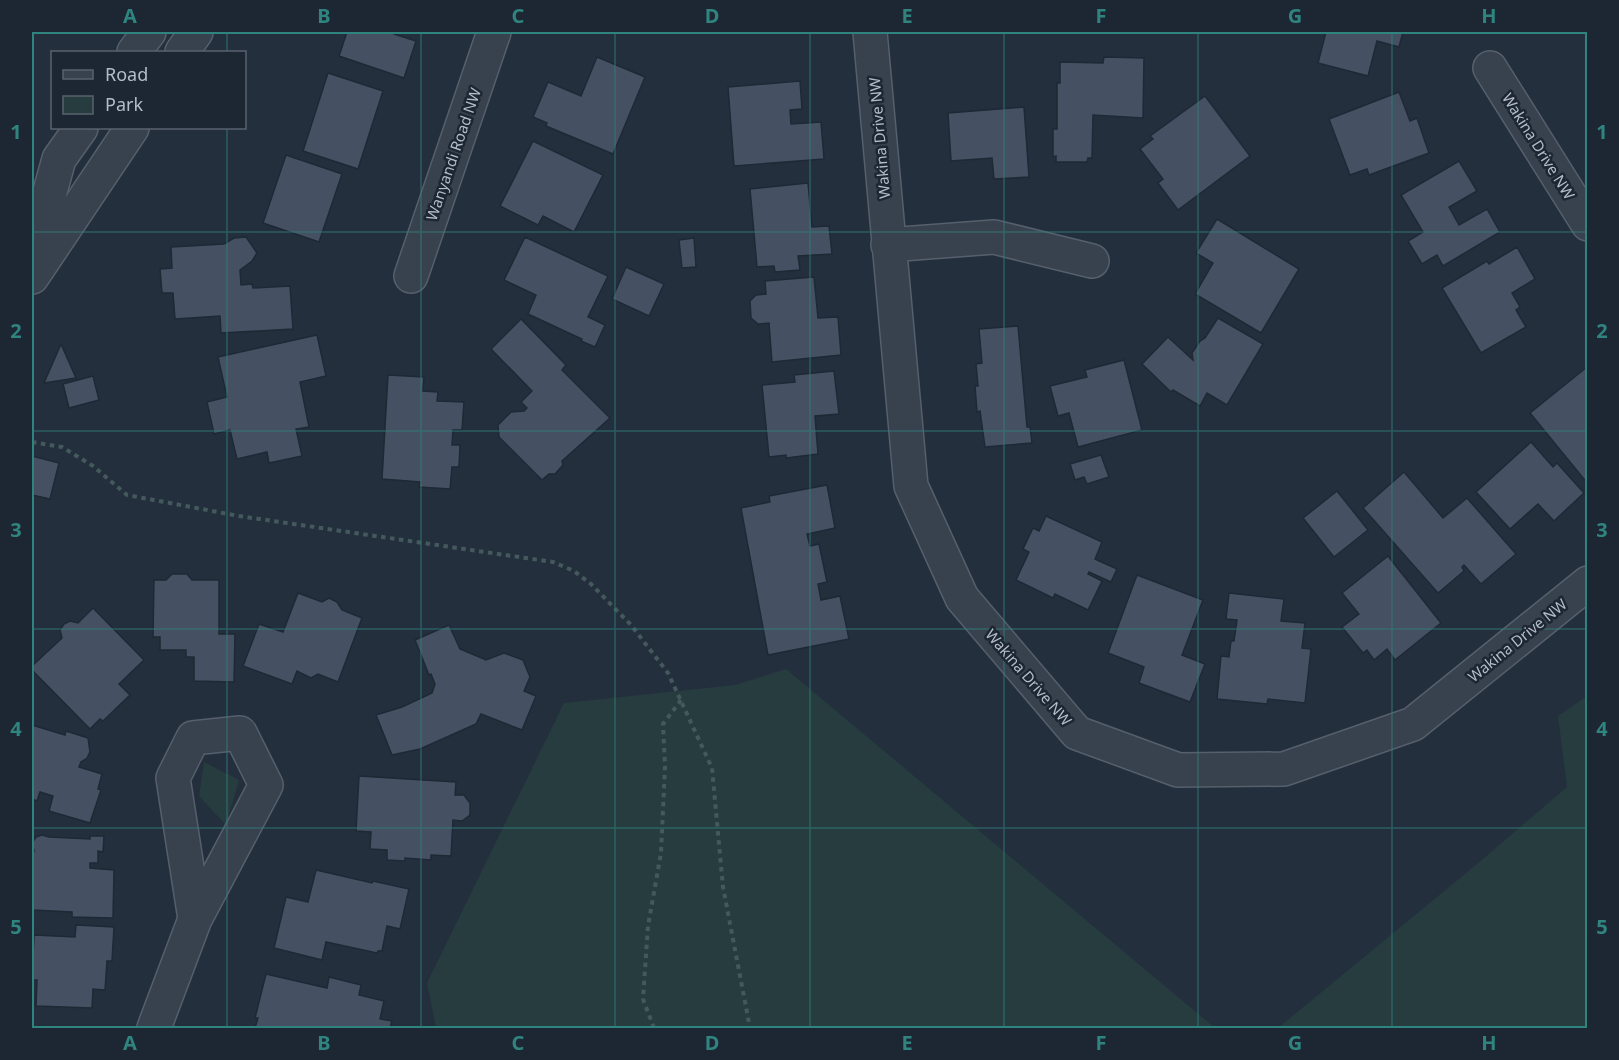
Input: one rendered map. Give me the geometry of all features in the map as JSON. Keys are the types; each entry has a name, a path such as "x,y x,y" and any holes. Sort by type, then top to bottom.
{"street":[{"path":"135,51 149,32"},
{"path":"183,51 196,32"},
{"name":"Wanyandi Road NW","path":"411,276 494,32"},
{"name":"Wakina Drive NW","path":"870,32 911,486 962,598 1077,733 1178,770 1284,769 1413,724 1587,583"},
{"name":"Wakina Drive NW","path":"1491,68 1587,224"},
{"path":"32,257 59,159 80,129"},
{"path":"32,277 131,129"},
{"path":"888,245 994,237 1092,261"},
{"path":"154,1029 195,920 266,785 240,733 193,738 173,778 195,920"}],"path":[{"path":"32,442 62,447 93,466 127,495 239,516 553,562 574,571 591,584 631,626 668,673 712,768 723,887 750,1029"},
{"path":"654,1029 643,999 648,926 661,853 665,766 663,724 681,700"}],"green space":[{"path":"786,669 1215,1028 436,1028 427,983 564,703 735,685"},
{"path":"1587,696 1587,1028 1278,1028 1567,787 1558,716"},
{"path":"204,762 239,780 226,825 199,796"}],"building":[{"path":"347,32 395,32 394,34 416,41 404,78 339,56"},
{"path":"1326,32 1403,32 1399,47 1377,41 1368,76 1318,63"},
{"path":"597,57 645,77 613,154 546,126 547,123 533,117 548,82 581,96"},
{"path":"1104,57 1144,58 1143,118 1093,115 1092,158 1088,158 1087,162 1056,162 1056,156 1053,157 1053,129 1057,129 1057,83 1060,83 1060,62 1103,63"},
{"path":"328,73 383,91 358,169 303,151"},
{"path":"800,81 802,109 790,110 791,124 821,122 824,159 734,166 728,87"},
{"path":"1399,92 1410,121 1417,118 1429,153 1369,175 1367,169 1350,175 1329,119"},
{"path":"1205,96 1250,156 1178,210 1158,183 1163,179 1140,149 1153,139 1150,136"},
{"path":"1024,107 1029,177 994,179 992,158 951,161 948,113"},
{"path":"533,141 603,175 574,232 543,216 538,225 500,206"},
{"path":"286,155 342,174 319,242 263,223"},
{"path":"1459,161 1477,191 1449,207 1459,225 1487,209 1500,232 1443,266 1437,255 1422,264 1408,241 1423,232 1401,195"},
{"path":"808,183 812,227 829,226 832,254 798,256 800,270 775,272 774,266 757,267 750,189"},
{"path":"1217,219 1299,269 1261,333 1195,294 1213,263 1196,253"},
{"path":"246,237 257,253 252,261 240,270 241,285 252,284 253,288 290,286 293,329 221,333 220,316 175,319 173,293 162,293 160,269 172,268 171,247 224,244 234,238"},
{"path":"525,237 608,276 588,317 605,325 595,347 528,314 536,295 504,280"},
{"path":"694,238 696,267 682,268 679,240"},
{"path":"1517,247 1535,279 1512,293 1520,307 1516,310 1526,327 1481,353 1442,288 1487,261 1489,264"},
{"path":"626,267 664,284 649,316 612,299"},
{"path":"814,277 818,318 838,317 841,355 772,362 769,323 758,324 751,318 750,301 756,295 766,294 765,281"},
{"path":"1218,318 1263,344 1227,405 1207,393 1200,406 1173,390 1171,392 1142,364 1168,337 1193,360 1192,353"},
{"path":"521,319 566,365 562,370 610,418 562,461 563,465 555,474 549,474 542,480 499,437 498,425 511,412 524,411 527,408 521,402 532,391 491,349"},
{"path":"1018,326 1027,427 1030,427 1032,443 985,447 980,411 977,412 975,386 978,386 976,364 982,363 979,329"},
{"path":"317,335 326,376 300,382 309,427 296,429 302,456 269,463 267,452 237,459 230,430 214,434 207,402 227,397 218,357"},
{"path":"61,344 76,378 44,383"},
{"path":"1124,360 1142,430 1078,447 1069,413 1058,416 1050,386 1087,377 1085,370"},
{"path":"1588,367 1588,484 1530,413"},
{"path":"834,371 839,414 815,416 818,454 786,458 786,455 769,457 762,385 795,382 794,375"},
{"path":"388,375 424,377 423,391 438,392 437,401 464,402 462,430 453,430 452,445 460,445 459,467 452,467 450,489 419,487 420,482 382,479"},
{"path":"93,376 99,400 69,408 63,384"},
{"path":"1531,442 1553,467 1557,463 1584,493 1554,521 1538,504 1510,529 1476,492"},
{"path":"1101,455 1109,477 1087,484 1084,477 1075,480 1070,464"},
{"path":"32,456 59,463 50,499 32,495"},
{"path":"1404,472 1443,518 1467,498 1516,554 1481,584 1464,565 1462,567 1464,571 1438,593 1363,508"},
{"path":"827,485 835,528 807,534 810,546 819,544 827,582 818,584 821,600 840,596 849,639 768,655 741,508 770,502 769,496"},
{"path":"1337,491 1368,530 1334,557 1303,518"},
{"path":"1046,516 1102,542 1095,559 1117,569 1111,582 1089,572 1088,574 1102,581 1088,610 1055,594 1053,598 1016,580 1029,552 1023,549 1033,528 1039,531"},
{"path":"1388,556 1441,623 1395,660 1387,649 1374,660 1367,650 1363,653 1342,627 1359,614 1342,593"},
{"path":"172,574 187,574 192,580 219,580 219,634 235,634 234,682 194,681 194,657 186,657 186,650 160,650 160,637 153,637 154,580 166,580"},
{"path":"1137,575 1203,600 1182,655 1205,664 1190,702 1139,683 1144,667 1108,653"},
{"path":"298,593 322,602 329,598 337,602 342,610 362,618 338,682 318,674 311,678 297,671 292,684 243,666 259,624 283,632"},
{"path":"1229,593 1284,599 1281,621 1305,623 1302,648 1311,649 1305,703 1268,699 1267,704 1217,699 1221,656 1229,657 1237,620 1226,619"},
{"path":"93,608 144,660 119,684 130,695 103,721 100,719 90,729 32,670 32,666 62,638 60,630 64,624 70,621 78,623"},
{"path":"449,625 460,649 486,660 504,653 523,660 530,677 524,691 536,696 522,730 481,714 476,724 420,749 392,755 376,715 402,707 432,693 435,684 415,640"},
{"path":"32,725 65,735 66,731 88,738 90,752 79,767 102,774 98,789 101,790 90,823 49,811 53,796 40,792 37,801 32,799"},
{"path":"359,776 456,782 455,795 464,795 470,803 470,815 462,821 453,820 451,856 431,855 431,860 405,858 405,861 387,860 387,850 370,849 371,832 356,831"},
{"path":"42,835 90,839 90,836 104,836 103,852 98,851 98,863 90,863 90,868 114,870 113,918 72,917 72,912 32,910 34,851 32,843 36,837"},
{"path":"316,870 409,889 400,929 387,926 382,951 377,953 326,942 322,960 274,948 286,897 308,902"},
{"path":"76,925 114,927 112,961 107,961 105,990 93,989 92,1008 36,1006 37,980 32,980 34,935 75,937"},
{"path":"266,974 327,988 329,977 361,985 359,995 384,1001 380,1019 392,1021 390,1028 255,1028 258,1018 255,1018"}]}
